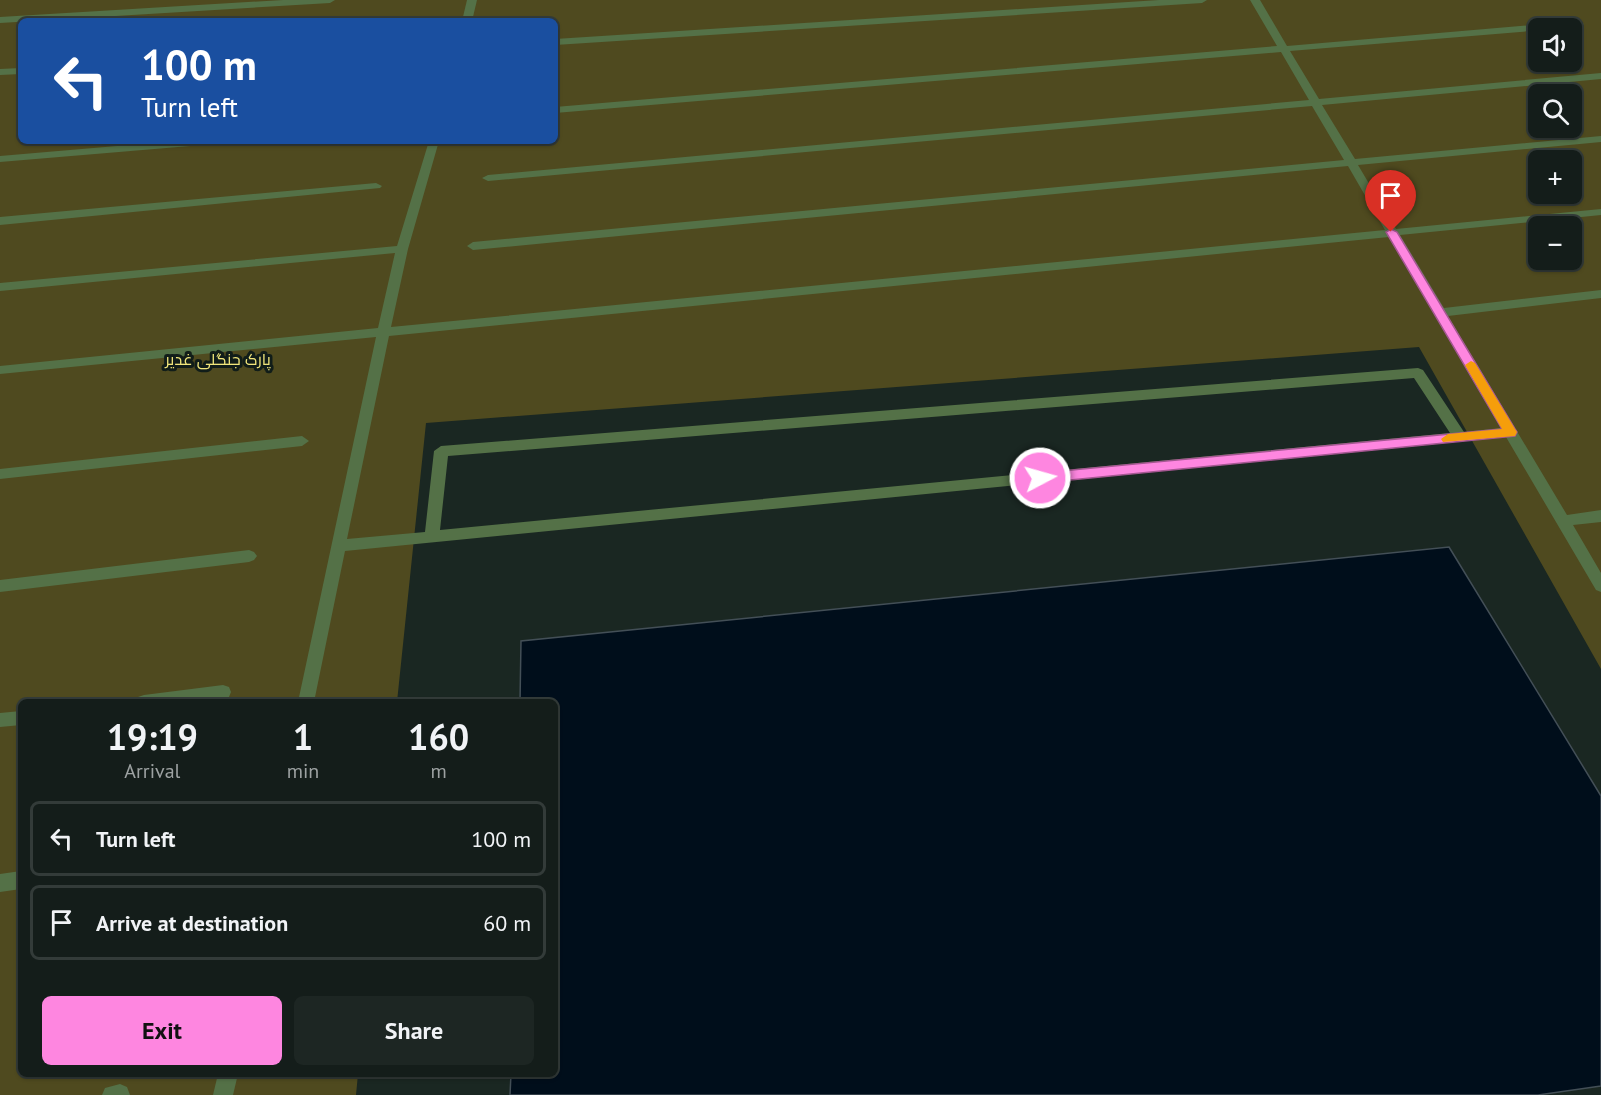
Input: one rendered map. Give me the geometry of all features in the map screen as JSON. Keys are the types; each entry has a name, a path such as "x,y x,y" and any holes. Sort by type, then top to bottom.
{"lane":[{"path":"33,18 330,0"},
{"path":"469,18 472,0"},
{"path":"558,42 1202,0"},
{"path":"1255,0 1601,586"},
{"path":"0,20 18,19"},
{"path":"558,110 1528,28"},
{"path":"0,72 18,71"},
{"path":"488,178 1601,76"},
{"path":"473,246 1601,139"},
{"path":"0,159 178,144"},
{"path":"307,699 402,249 433,144"},
{"path":"0,221 376,186"},
{"path":"0,370 1601,212"},
{"path":"0,287 402,249"},
{"path":"1439,312 1601,294"},
{"path":"432,537 441,451 1419,373 1461,438"},
{"path":"338,546 1511,432"},
{"path":"0,474 302,441"},
{"path":"1563,521 1601,516"},
{"path":"0,586 249,556"},
{"path":"168,699 223,692"},
{"path":"0,720 18,718"},
{"path":"0,883 18,880"},
{"path":"223,1095 227,1077"}],"green space":[{"name":"پارک جنگلی غدیر","path":"0,0 1601,0 1601,669 1419,347 426,423 397,699 18,699 18,1077 358,1077 356,1095 0,1095"}],"water":[{"path":"1449,547 1601,796 1601,1086 1538,1095 510,1095 511,1077 558,1077 558,699 520,699 521,641"}],"slow traffic":[{"path":"1448,439 1511,432 1471,365"}],"route":[{"path":"1040,478 1511,432 1391,232"}]}
